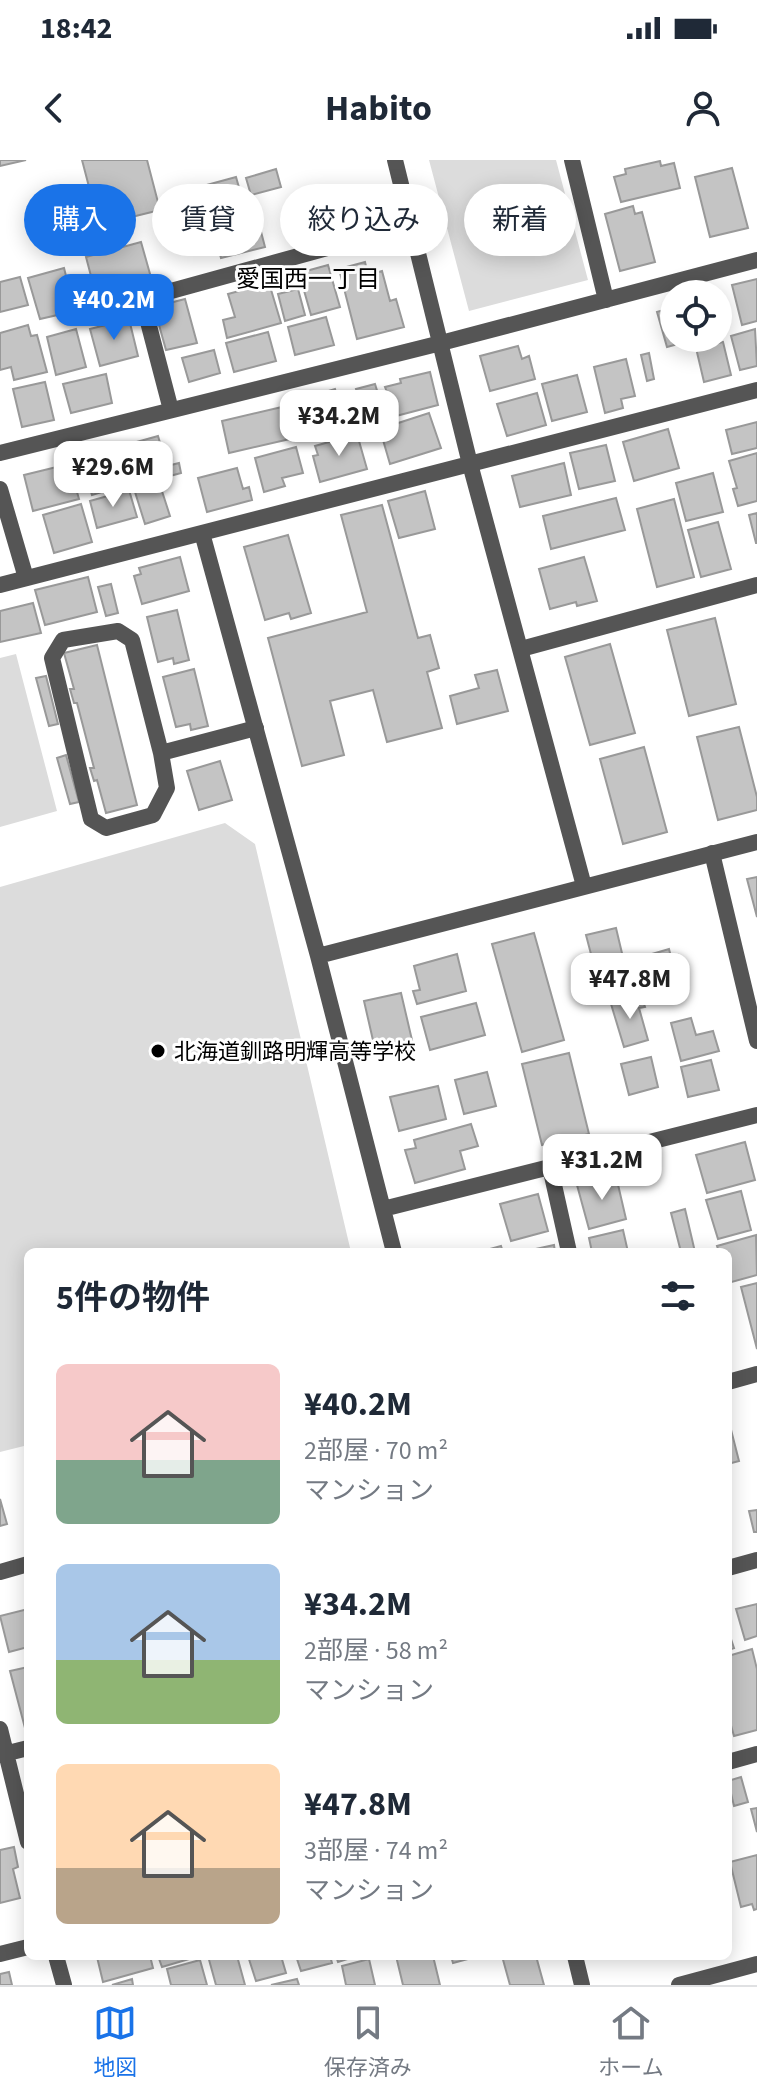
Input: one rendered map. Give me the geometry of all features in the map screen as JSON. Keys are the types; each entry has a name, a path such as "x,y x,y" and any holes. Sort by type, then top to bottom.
{"street":[{"path":"395,160 401,184"},
{"path":"572,160 606,300"},
{"path":"171,410 142,299 298,256"},
{"path":"419,256 470,464 584,886"},
{"path":"0,453 757,260"},
{"path":"0,585 757,390"},
{"path":"0,489 26,578"},
{"path":"202,533 318,956 393,1248"},
{"path":"521,649 757,585"},
{"path":"118,631 132,640 161,753 167,788 153,815 106,828 91,819 52,658 63,640 118,631"},
{"path":"161,753 256,728"},
{"path":"318,956 757,842"},
{"path":"712,853 757,1041"},
{"path":"383,1209 757,1115"},
{"path":"550,1167 568,1248"},
{"path":"732,1381 757,1374"},
{"path":"732,1567 757,1560"},
{"path":"0,1572 24,1565"},
{"path":"0,1729 3,1754 24,1828"},
{"path":"3,1754 24,1749"},
{"path":"732,1761 757,1754"},
{"path":"0,1954 24,1948"},
{"path":"57,1960 64,1985"},
{"path":"576,1960 582,1985"},
{"path":"679,1985 757,1964"}],"shaded area":[{"path":"429,160 556,160 562,184 464,184 464,256 576,256 576,235 588,280 469,311 448,232 448,184 435,184"},
{"path":"16,654 57,811 0,827 0,658"},
{"name":"北海道釧路明輝高等学校","path":"225,823 255,844 350,1248 24,1248 24,1446 0,1452 0,887"}],"building":[{"path":"0,160 26,160 0,166"},
{"path":"82,160 147,160 153,184 152,212 136,216 136,184 88,184"},
{"path":"660,161 661,166 674,163 680,188 621,202 614,177 626,174 625,169"},
{"path":"732,168 748,228 710,237 695,177"},
{"path":"276,169 280,187 264,192 264,184 248,184 246,178"},
{"path":"236,177 238,184 210,184"},
{"path":"633,206 635,214 642,212 655,262 620,271 605,214"},
{"path":"141,242 152,281 96,295 86,257 136,256 136,243"},
{"path":"365,262 368,275 382,271 390,301 396,299 404,327 357,339 339,269"},
{"path":"328,265 340,307 311,315 299,273"},
{"path":"64,268 75,311 40,319 28,278"},
{"path":"20,277 28,305 0,312 0,282"},
{"path":"757,279 757,321 742,325 732,285"},
{"path":"269,283 281,323 227,338 223,320 235,317 228,294"},
{"path":"298,289 305,315 285,321 278,294"},
{"path":"185,299 197,343 166,350 154,307"},
{"path":"326,317 334,345 295,355 288,327"},
{"path":"129,319 138,356 100,366 90,329"},
{"path":"28,325 31,336 37,335 47,372 14,380 11,367 0,370 0,333"},
{"path":"76,329 86,367 56,375 47,337"},
{"path":"755,329 757,366 740,370 732,336"},
{"path":"268,332 276,361 234,372 226,343"},
{"path":"518,346 522,359 529,356 535,379 490,391 480,356"},
{"path":"214,350 220,373 189,382 182,358"},
{"path":"697,352 725,352 731,375 704,382"},
{"path":"649,353 654,379 647,381 641,355"},
{"path":"626,359 635,396 621,399 623,408 605,413 594,367"},
{"path":"430,372 438,405 396,416 385,387 401,383 400,379"},
{"path":"106,374 112,403 71,413 63,384"},
{"path":"577,375 587,412 552,421 542,384"},
{"path":"45,382 54,420 22,427 13,389"},
{"path":"375,384 384,413 365,418 356,389"},
{"path":"335,389 346,429 316,438 306,398"},
{"path":"537,393 546,425 507,436 497,404"},
{"path":"282,407 290,439 229,453 222,421"},
{"path":"429,413 441,448 390,464 383,440 390,438 386,427"},
{"path":"757,422 757,448 732,454 726,430"},
{"path":"380,423 383,433 367,438 364,427"},
{"path":"668,429 679,468 634,481 623,442"},
{"path":"357,434 367,469 320,482 313,456 318,455 315,446"},
{"path":"158,436 167,466 179,463 181,473 137,485 126,445"},
{"path":"606,445 615,481 579,489 570,453"},
{"path":"110,447 121,486 92,495 80,456"},
{"path":"296,447 303,473 282,478 285,486 264,492 255,458"},
{"path":"757,453 757,501 738,506 733,489 737,488 729,461"},
{"path":"564,463 571,495 520,507 512,476"},
{"path":"69,464 79,499 33,511 24,475"},
{"path":"237,468 243,489 249,487 252,500 207,512 198,478"},
{"path":"713,473 723,512 686,521 676,483"},
{"path":"160,485 170,516 145,524 135,492"},
{"path":"129,490 137,517 97,528 90,501"},
{"path":"425,491 435,529 399,538 388,501"},
{"path":"616,498 625,530 551,549 543,516"},
{"path":"674,499 694,577 657,587 637,509"},
{"path":"81,504 92,542 54,553 43,515"},
{"path":"382,505 418,638 430,635 439,668 427,672 442,728 387,742 373,690 330,701 344,755 302,766 268,638 367,612 341,515"},
{"path":"757,513 757,543 756,543 749,515"},
{"path":"718,522 731,569 701,577 688,530"},
{"path":"288,535 311,613 291,619 289,613 265,620 244,547"},
{"path":"180,557 189,591 142,604 134,576 141,574 139,568"},
{"path":"584,557 597,601 577,606 576,602 550,609 539,569"},
{"path":"88,577 97,612 45,625 35,590"},
{"path":"111,584 118,613 106,616 98,587"},
{"path":"33,603 41,633 0,642 0,611"},
{"path":"177,610 189,660 174,664 173,658 158,662 147,617"},
{"path":"715,618 736,704 689,716 667,630"},
{"path":"610,644 635,733 590,745 565,657"},
{"path":"97,645 137,805 106,813 97,780 94,781 90,768 94,768 77,703 74,703 70,689 74,689 64,653"},
{"path":"194,669 208,726 191,730 190,724 176,727 163,677"},
{"path":"497,670 508,711 457,724 450,696 479,688 475,675"},
{"path":"46,676 58,724 49,726 36,678"},
{"path":"739,727 757,797 757,810 718,820 697,737"},
{"path":"644,747 667,832 623,844 600,759"},
{"path":"66,755 79,802 70,804 57,758"},
{"path":"220,761 232,800 199,810 187,771"},
{"path":"757,877 757,917 747,879"},
{"path":"616,928 626,970 597,977 586,935"},
{"path":"534,933 564,1040 522,1052 492,944"},
{"path":"669,949 671,957 678,955 688,990 663,997 652,954"},
{"path":"457,954 466,991 417,1004 413,991 420,990 414,966"},
{"path":"401,993 412,1040 375,1049 364,1001"},
{"path":"641,995 645,1007 639,1008 648,1040 624,1047 611,1004"},
{"path":"476,1003 485,1035 430,1050 421,1017"},
{"path":"691,1018 696,1035 713,1031 719,1051 681,1061 671,1023"},
{"path":"569,1053 589,1134 542,1145 522,1064"},
{"path":"651,1057 658,1087 629,1095 621,1064"},
{"path":"711,1060 719,1090 688,1097 681,1067"},
{"path":"487,1072 496,1106 464,1114 455,1080"},
{"path":"438,1086 446,1119 399,1131 390,1097"},
{"path":"471,1124 478,1146 460,1151 465,1169 415,1183 405,1150 416,1148 414,1140"},
{"path":"745,1142 755,1180 707,1193 696,1155"},
{"path":"616,1176 626,1219 589,1229 577,1185"},
{"path":"741,1191 751,1230 718,1239 706,1200"},
{"path":"538,1194 548,1231 511,1241 500,1204"},
{"path":"685,1209 694,1248 680,1248 671,1213"},
{"path":"623,1230 627,1248 591,1248 589,1238"},
{"path":"756,1235 757,1275 732,1282 732,1248 717,1246"},
{"path":"757,1283 757,1349 741,1287"},
{"path":"732,1434 739,1461 732,1463"},
{"path":"0,1499 7,1524 0,1526"},
{"path":"757,1510 757,1532 754,1532 749,1511"},
{"path":"757,1604 757,1636 745,1640 736,1609"},
{"path":"24,1610 24,1648 9,1652 0,1616"},
{"path":"752,1649 757,1669 757,1730 734,1736 732,1729 732,1655"},
{"path":"24,1668 24,1724 10,1671"},
{"path":"741,1777 748,1802 734,1806 732,1780"},
{"path":"757,1808 757,1832 751,1809"},
{"path":"14,1847 18,1867 13,1869 20,1898 0,1903 0,1850"},
{"path":"757,1855 757,1909 754,1910 752,1904 741,1907 732,1861"},
{"path":"98,1960 151,1960 153,1968 103,1982"},
{"path":"159,1960 186,1960 162,1967"},
{"path":"200,1960 207,1985 171,1985 167,1969"},
{"path":"209,1960 238,1960 245,1985 216,1985"},
{"path":"249,1960 282,1960 286,1973 256,1981"},
{"path":"297,1960 331,1960 332,1963 301,1971"},
{"path":"369,1960 375,1985 346,1985 342,1966"},
{"path":"397,1960 434,1960 440,1985 403,1985"},
{"path":"503,1960 537,1960 544,1985 510,1985"},
{"path":"9,1972 12,1985 0,1985 0,1974"},
{"path":"132,1979 133,1985 112,1985"},
{"path":"297,1979 299,1985 271,1985"}],"place":[{"name":"北海道釧路明輝高等学校","path":"158,1051"}],"district":[{"name":"愛国西一丁目","path":"308,279"}]}
